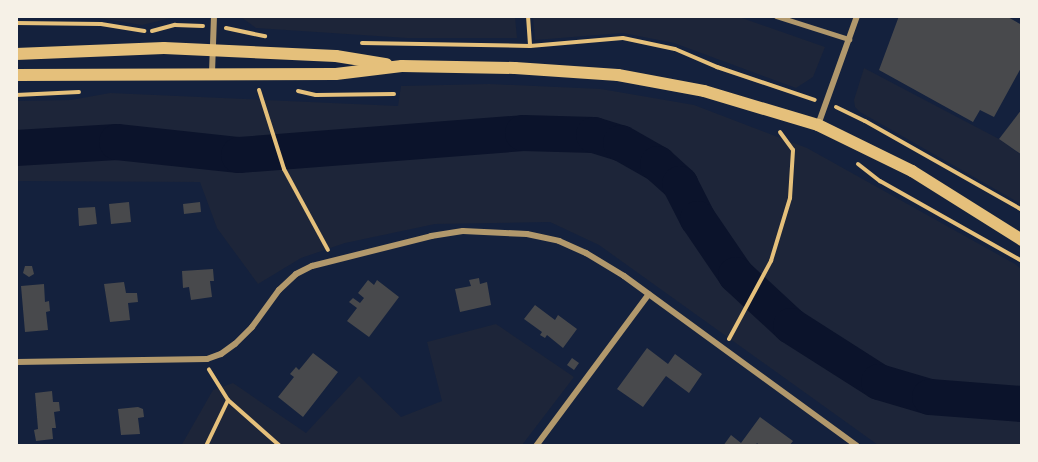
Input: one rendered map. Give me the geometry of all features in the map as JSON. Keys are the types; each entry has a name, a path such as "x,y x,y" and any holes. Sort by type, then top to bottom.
{"main road":[{"path":"16,54 164,48 336,56 402,66 515,68 618,75 704,91 818,125 912,171 1022,240"},
{"path":"16,75 336,74 402,66"}],"street":[{"path":"212,73 214,16"},
{"path":"818,125 857,16"},
{"path":"16,362 207,358 221,354 235,345 279,290 296,274 332,259 463,231 527,234 559,241 586,253 649,294 857,446"},
{"path":"536,446 649,294"}],"lane":[{"path":"776,16 849,39"}],"path":[{"path":"528,16 530,46"},
{"path":"16,23 101,24 143,31 175,25 214,27"},
{"path":"269,88 258,88 284,169 332,259"},
{"path":"290,89 316,94 394,94"},
{"path":"723,349 744,315 771,261 790,198 794,150 780,132 791,136"},
{"path":"857,163 880,181 1022,261"},
{"path":"207,358 206,363 228,400 280,446"},
{"path":"206,446 228,400"}],"shaded area":[{"path":"92,17 175,17 142,25"},
{"path":"241,17 515,17 517,38 407,38 256,28"},
{"path":"533,17 739,17 825,47 813,77 796,88 674,43 623,33 535,40"},
{"path":"864,68 999,139 1021,155 1021,204 860,112 855,107 854,100"},
{"path":"489,84 601,89 694,105 807,148 1015,264 1021,269 1021,445 878,445 599,245 550,222 435,224 345,243 301,258 258,284 217,228 200,182 17,181 16,101 71,100 110,93 398,106 401,86"},
{"path":"496,324 574,377 522,445 181,446 213,390 233,383 306,433 359,376 401,417 442,401 427,342"}],"building":[{"path":"899,16 1006,16 1022,25 1022,66 994,117 980,110 973,122 879,70"},
{"path":"1022,109 1022,155 999,139"},
{"path":"129,202 131,222 111,224 109,204"},
{"path":"200,202 201,212 184,214 183,204"},
{"path":"95,207 97,224 79,226 78,208"},
{"path":"25,266 32,266 34,274 29,277 23,273"},
{"path":"213,269 214,281 210,281 212,297 191,300 189,287 183,288 182,271"},
{"path":"479,278 480,284 487,282 491,305 460,312 455,289 471,286 469,280"},
{"path":"368,280 374,285 377,280 399,297 369,337 347,321 357,308 349,302 353,298 360,303 364,298 358,293"},
{"path":"124,282 126,293 137,293 138,302 128,303 130,320 110,322 104,284"},
{"path":"44,284 45,302 49,301 50,311 46,312 48,330 25,332 21,286"},
{"path":"535,305 555,320 558,315 577,329 563,348 547,335 545,338 540,335 542,332 524,319"},
{"path":"647,348 668,364 675,354 702,374 689,393 666,376 643,407 617,389"},
{"path":"313,353 338,372 303,417 278,397 294,377 290,374 296,367 299,370"},
{"path":"572,358 579,363 574,370 567,365"},
{"path":"52,391 53,402 59,402 60,411 54,412 56,428 52,428 53,439 36,441 34,430 38,429 35,393"},
{"path":"138,407 143,409 144,417 138,418 140,434 121,435 118,409"},
{"path":"760,417 793,441 789,446 760,446 757,443 755,446 723,446 731,435 741,443"}],"waterway":[{"path":"16,148 117,142 239,155 523,133 594,135 621,143 658,164 680,184 698,219 736,275 791,326 879,382 930,397 1022,404"},
{"path":"621,143 624,135"}]}
